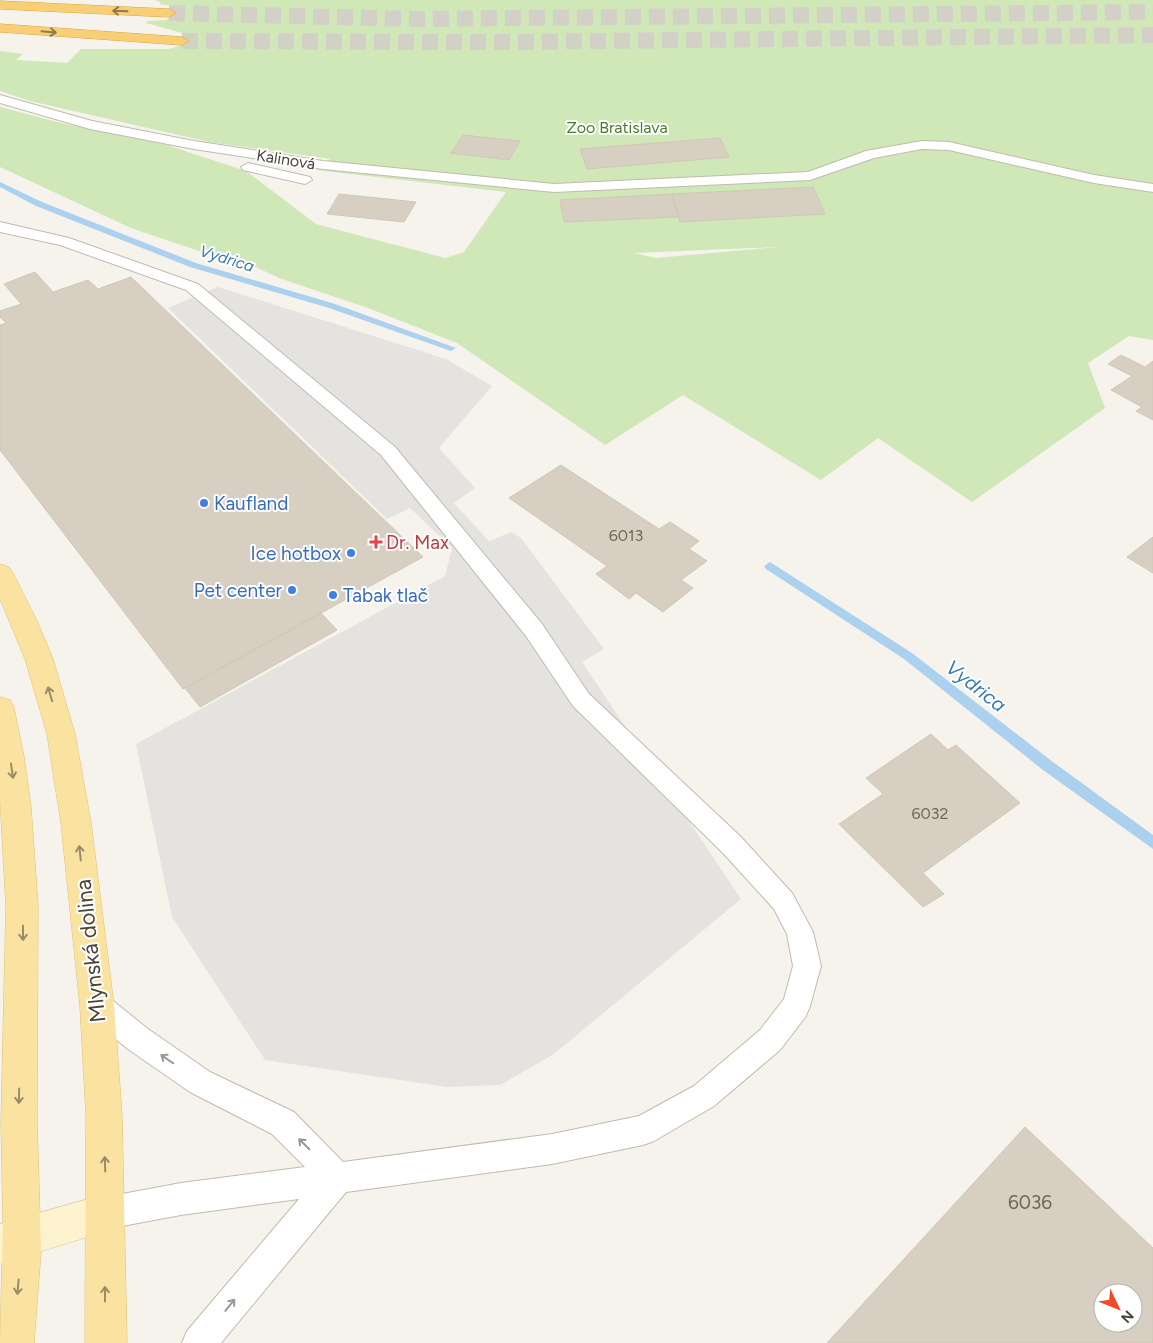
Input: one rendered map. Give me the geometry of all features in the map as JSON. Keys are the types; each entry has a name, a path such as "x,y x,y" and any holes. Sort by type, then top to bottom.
{"highway":[{"path":"0,5 169,13"},
{"path":"0,28 182,41"}],"main road":[{"name":"Mlynská dolina","path":"0,573 24,621 36,652 61,734 76,823 97,1006 106,1213 106,1343"},
{"path":"0,708 18,809 22,865 23,939 18,1135 11,1241 13,1343"}],"street":[{"path":"11,1241 106,1213"}],"lane":[{"name":"Kalinová","path":"0,99 90,125 194,145 323,165 554,188 810,176 871,154 922,145 949,146 1094,179 1153,188"},
{"path":"194,145 231,163 305,180"},
{"path":"0,227 64,240 192,287 388,451 534,630 581,700 732,846 783,900 800,932 807,966 796,1006 770,1040 704,1096 642,1130 552,1150 181,1199 106,1213"},
{"path":"97,1006 138,1039 200,1082 283,1123 338,1178"},
{"path":"199,1343 286,1236 338,1178"}],"green space":[{"name":"Zoo Bratislava","path":"155,0 1153,0 1153,340 1129,336 1088,363 1105,408 972,502 878,438 821,480 683,395 605,445 457,343 368,308 279,278 243,261 202,252 131,228 0,167 0,107 61,123 168,145 246,171 316,224 445,258 464,252 506,192 316,170 330,159 209,142 30,101 0,91 0,51 23,54 16,60 67,63 81,49 169,49 191,42 193,38 186,34 146,23 148,21 166,20 180,12 177,7","holes":["778,247 656,258 634,253"]}],"shaded area":[{"path":"218,287 446,359 492,386 439,448 475,488 454,503 489,541 511,532 521,538 604,649 582,662 741,899 554,1054 500,1085 447,1087 265,1060 172,917 136,744 445,576 452,548 410,508 387,519 168,308"}],"building":[{"path":"463,135 520,141 509,160 451,153"},
{"path":"720,138 729,157 587,169 580,149"},
{"path":"813,187 825,214 680,222 672,194"},
{"path":"339,194 416,202 404,222 327,214"},
{"path":"672,194 678,217 564,222 560,200"},
{"name":"Kaufland","path":"35,272 53,292 88,280 98,289 131,277 423,557 183,689 0,450 0,325 6,323 0,317 0,311 21,304 4,284"},
{"path":"1121,355 1145,367 1153,361 1153,420 1136,411 1142,407 1111,390 1132,376 1108,364"},
{"path":"561,465 659,529 670,522 699,541 689,549 707,561 681,580 693,588 663,612 636,593 629,599 596,574 607,566 509,498"},
{"path":"1153,537 1153,573 1127,557"},
{"path":"321,613 337,630 200,707 185,688"},
{"path":"931,734 948,750 956,745 1020,803 923,873 944,894 923,907 839,824 883,794 866,778"},
{"path":"1025,1127 1153,1248 1153,1343 827,1343"}],"waterway":[{"name":"Vydrica","path":"0,184 39,204 193,265 332,306 451,348"},
{"name":"Vydrica","path":"770,566 908,656 1048,766 1153,843"}],"tunnel":[{"path":"169,13 414,19 1153,12"},
{"path":"182,41 506,42 1153,35"}],"place":[{"name":"Kaufland","path":"204,503"},
{"name":"Dr. Max","path":"376,542"},
{"name":"Ice hotbox","path":"351,553"},
{"name":"Pet center","path":"292,590"},
{"name":"Tabak tlač","path":"333,595"}]}
